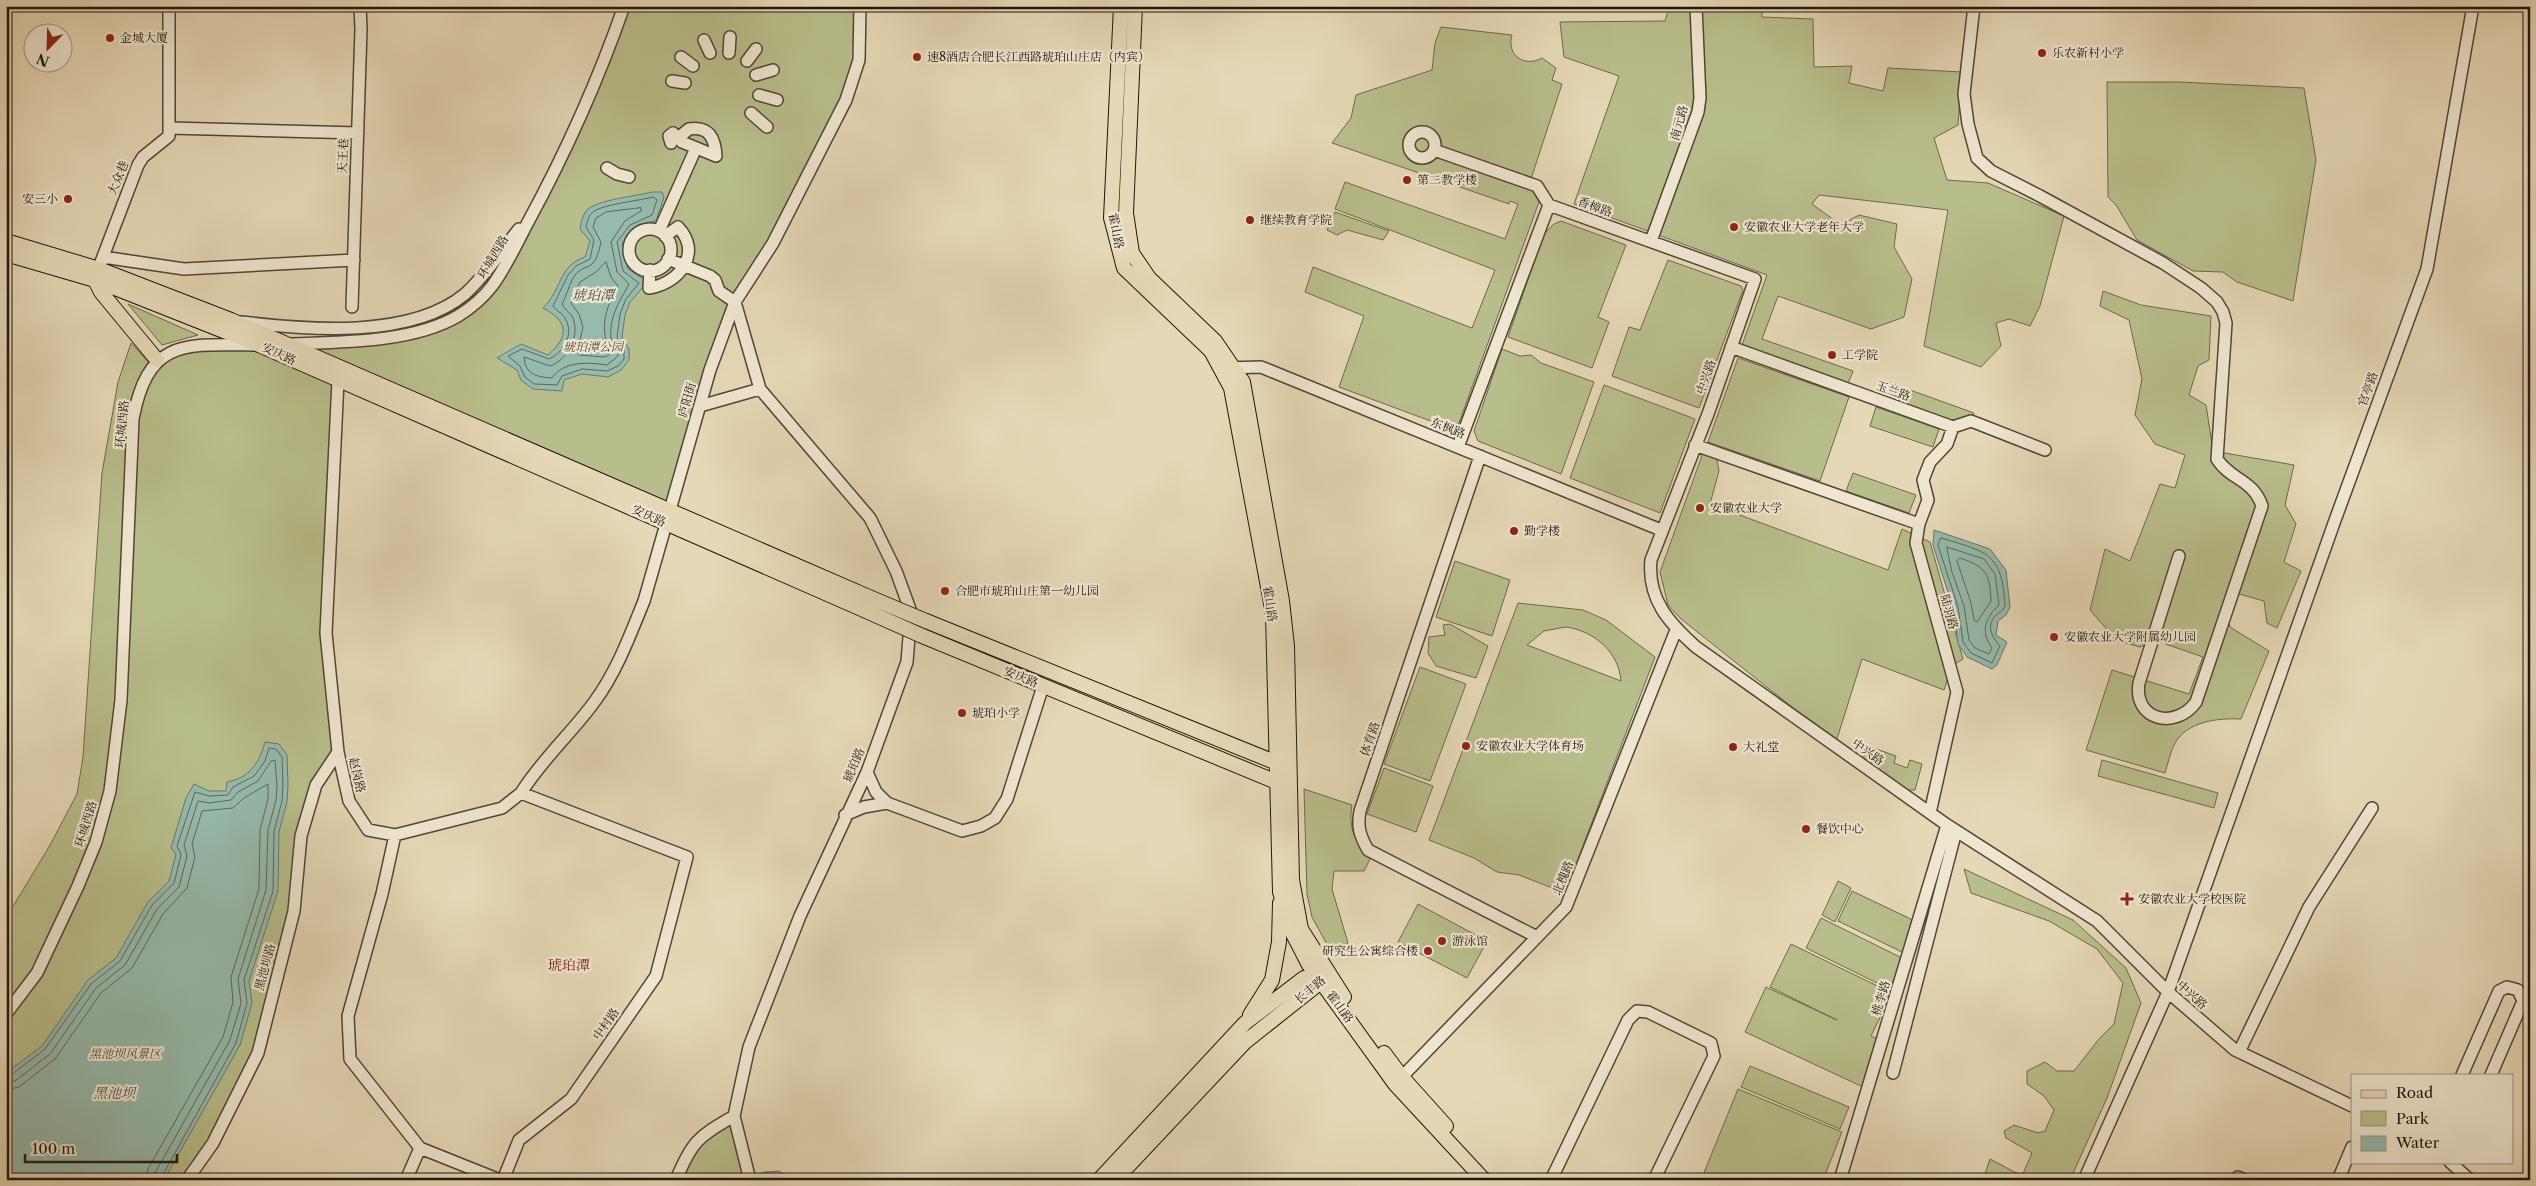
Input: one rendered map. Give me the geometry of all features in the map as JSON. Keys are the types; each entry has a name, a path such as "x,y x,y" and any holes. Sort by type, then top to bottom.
{"main road":[{"name":"霍山路","path":"1121,6 1111,218 1124,268 1243,382 1282,600 1286,646 1292,880 1301,929 1323,978"},
{"name":"霍山路","path":"1135,6 1126,214 1132,253 1149,278 1215,340 1227,368 1273,614 1280,892 1294,934 1323,978 1398,1081 1484,1180"},
{"name":"安庆路","path":"6,241 99,269 231,320 667,517 920,635 1290,788"},
{"name":"安庆路","path":"6,254 99,269 338,381 667,517 1289,768"},
{"path":"99,269 101,292 157,360"},
{"path":"1245,1023 1272,980 1279,942 1280,892"},
{"name":"长丰路","path":"1099,1180 1245,1023 1304,978 1323,978"},
{"name":"长丰路","path":"1115,1180 1245,1042 1323,978"},
{"name":"霍山路","path":"1398,1081 1496,1180"}],"street":[{"path":"169,6 170,128 358,133"},
{"name":"天王巷","path":"352,307 361,29 360,6"},
{"name":"环城西路","path":"6,1014 37,973 78,886 96,842 110,791 121,700 133,419 145,378 157,360 194,345 333,342 399,335 434,327 456,317 475,304 492,286 564,154 624,6"},
{"name":"庐阳街","path":"521,793 533,773 595,700 615,667 644,602 710,370 735,302 773,243 846,100 858,60 860,6"},
{"name":"南元路","path":"1651,242 1698,112 1700,98 1696,6"},
{"path":"1974,6 1964,94 1968,124 1977,158 1991,172 2040,196 2163,263 2201,288 2224,312 2226,323 2217,459 2223,469 2247,483 2258,494 2262,506 2196,702 2189,712 2166,720 2154,716 2140,705 2137,695 2139,683 2180,556"},
{"name":"官亭路","path":"2084,1180 2168,992 2334,523 2428,269 2474,6"},
{"path":"729,53 730,36"},
{"path":"704,40 710,53"},
{"path":"747,61 756,49"},
{"path":"681,57 693,66"},
{"path":"756,75 773,70"},
{"path":"672,81 685,83"},
{"path":"758,95 777,100"},
{"path":"751,113 767,126"},
{"path":"704,126 716,142 716,156 696,148 674,141 689,129 704,126"},
{"name":"大众巷","path":"99,269 132,175 142,157 167,138 170,128"},
{"path":"668,259 665,238 696,148"},
{"path":"1434,150 1537,186 1549,205 1458,447"},
{"path":"607,168 617,174 630,177"},
{"name":"香樟路","path":"1549,205 1755,279"},
{"path":"231,320 284,327 359,328 412,320 440,310 465,294 537,206"},
{"path":"665,238 678,227 686,240 687,253 684,266 675,278 666,284 649,288 655,269 668,259"},
{"path":"665,238 646,229 639,232 630,242 629,249 633,262 638,267 655,269 666,284"},
{"path":"668,259 716,280 719,291 735,302 760,390 700,406"},
{"path":"99,269 184,269 354,260"},
{"name":"中兴路","path":"1755,279 1695,445 1653,551 1650,572 1656,600 1662,613 1676,630 1696,648 1952,828 2097,921 2168,992 2239,1052 2351,1106"},
{"name":"玉兰路","path":"1731,347 1953,427 1971,422 2045,450"},
{"name":"东枫路","path":"1227,368 1261,367 1661,530"},
{"name":"赵岗路","path":"338,381 326,633 338,752 349,801 368,830 395,835 502,808 521,793"},
{"name":"琥珀路","path":"748,1177 734,1116 749,1047 800,916 845,815 867,772 907,662 911,612 896,570 870,518 760,390"},
{"name":"陆羽路","path":"1930,813 1957,692 1916,543 1919,524 1928,500 1923,480 1930,462 1947,444 1953,427"},
{"path":"1695,445 1919,524"},
{"name":"体育路","path":"1480,456 1360,811 1358,826 1361,838 1368,850 1537,937"},
{"name":"北槐路","path":"1398,1081 1566,907 1676,630"},
{"path":"867,772 876,792 887,803 962,831 982,826 995,818 1006,799 1043,686"},
{"name":"黑池坝路","path":"187,1180 213,1142 258,1054 294,911 301,836 316,784 338,752"},
{"name":"中村路","path":"502,1180 519,1140 571,1099 656,976 687,857 521,793"},
{"path":"845,815 864,807 887,803"},
{"path":"2239,1052 2309,907 2372,808"},
{"path":"1893,1073 1952,828"},
{"name":"桃李路","path":"1840,1180 1952,828"},
{"path":"395,835 382,894 348,1016 350,1059 420,1148 502,1180"},
{"path":"2462,1074 2499,991 2507,986 2518,990 2523,1001 2491,1074"},
{"path":"1551,1180 1628,1020 1637,1010 1648,1012 1711,1042 1714,1049 1714,1056 1654,1180"},
{"path":"676,1180 691,1148 702,1134 734,1116"},
{"path":"406,1180 420,1148"},
{"path":"2338,1180 2351,1149"},
{"path":"2453,1164 2470,1180"}],"green space":[{"name":"琥珀潭公园","path":"624,6 860,6 859,60 846,100 735,302 669,510 284,344 418,331 475,305 537,206"},
{"path":"1669,6 1762,6 1762,17 1813,19 1814,67 1852,66 1849,83 1883,91 1888,68 1962,72 1958,125 1934,138 1947,180 1988,183 2064,216 2040,306 2030,326 2009,319 1996,323 2001,346 1981,367 1924,346 1948,210 1819,195 1812,204 1841,225 1859,215 1897,224 1894,247 1912,279 1904,317 1871,329 1778,296 1762,339 1853,371 1847,386 1741,348 1767,275 1574,204 1619,76 1564,57 1560,22 1665,21"},
{"path":"1441,27 1512,35 1512,48 1518,58 1535,61 1542,58 1556,68 1552,80 1562,84 1529,185 1539,202 1459,423 1444,426 1339,387 1364,316 1305,292 1313,267 1472,328 1495,270 1335,209 1345,182 1505,239 1518,204 1510,201 1509,204 1332,143 1351,118 1356,95 1432,70 1435,43"},
{"path":"2107,82 2179,82 2304,88 2316,160 2293,301 2237,282 2223,272 2193,271 2137,240 2116,205 2108,197"},
{"path":"1335,212 1389,231 1383,240 1347,230 1337,235 1327,230"},
{"path":"1561,221 1626,245 1598,317 1609,322 1592,368 1508,337 1544,234 1554,224"},
{"path":"1668,260 1741,286 1743,290 1699,408 1612,376 1629,327 1640,330"},
{"path":"2103,291 2141,305 2211,316 2209,360 2198,366 2189,395 2206,405 2213,451 2294,465 2285,505 2296,524 2284,562 2301,571 2277,628 2267,623 2264,601 2228,591 2225,602 2230,627 2269,651 2241,719 2213,720 2196,725 2188,730 2175,743 2165,773 2086,750 2112,670 2189,694 2203,657 2154,640 2140,647 2116,640 2090,610 2105,549 2130,561 2160,484 2175,488 2185,455 2155,444 2135,415 2142,379 2129,320 2100,306"},
{"path":"128,304 198,335 162,345"},
{"name":"黑池坝风景区","path":"131,343 152,366 171,353 259,345 338,381 326,633 338,752 316,785 301,836 294,911 258,1053 187,1180 6,1180 6,918 49,847 77,794 83,757 102,473 118,382"},
{"path":"1502,349 1520,356 1531,355 1541,363 1594,382 1561,474 1478,441 1474,431"},
{"path":"1738,358 1849,397 1820,481 1708,442"},
{"path":"1885,381 1974,413 1971,419 1954,422 1879,396"},
{"path":"1604,385 1695,419 1660,513 1570,478"},
{"path":"1876,407 1939,429 1933,447 1870,426"},
{"path":"1704,450 1716,455 1719,471 1710,504 1888,570 1902,529 1930,542 1963,659 1945,670 1948,678 1944,690 1862,659 1836,742 1681,619 1668,605 1660,572"},
{"path":"1853,473 1916,495 1909,513 1846,491"},
{"path":"1455,561 1510,580 1492,636 1436,617"},
{"path":"1518,603 1583,610 1606,620 1655,657 1565,893 1519,875 1497,872 1474,858 1429,840","holes":["1566,627 1576,629 1595,638 1610,652 1616,661 1621,681 1527,645 1544,631"]},
{"path":"1450,624 1488,646 1476,678 1436,666 1428,653 1429,637 1445,635 1443,625"},
{"path":"1420,667 1466,684 1430,781 1384,764"},
{"path":"1865,745 1896,756 1894,763 1907,768 1910,760 1922,764 1915,790 1906,790 1859,759"},
{"path":"2102,760 2218,793 2214,808 2098,776"},
{"path":"1384,768 1433,786 1416,832 1367,814"},
{"path":"1304,789 1352,805 1351,821 1354,834 1360,847 1370,859 1364,871 1334,871 1332,889 1348,943 1331,952 1312,917 1307,894"},
{"path":"1964,869 2073,920 2126,968 2141,1003 2107,1098 2070,1180 1983,1180 1990,1159 2022,1176 2032,1153 2006,1138 2004,1131 2014,1125 2038,1133 2045,1131 2054,1110 2044,1096 2027,1084 2027,1071 2045,1062 2057,1071 2074,1071 2099,1039 2114,1024 2123,983 2097,949 2049,921 1971,893"},
{"path":"1838,881 1851,888 1835,922 1822,915"},
{"path":"1852,891 1917,922 1902,952 1838,921"},
{"name":"游泳馆","path":"1418,904 1487,941 1467,978 1398,942"},
{"path":"1821,918 1904,959 1889,989 1806,948"},
{"path":"1791,944 1892,993 1871,1036 1884,1042 1863,1087 1745,1032 1766,987 1837,1020 1770,987"},
{"path":"1750,1066 1849,1107 1840,1129 1741,1087"},
{"path":"1738,1089 1842,1132 1823,1180 1701,1180"},
{"path":"734,1116 750,1180 676,1180 691,1148"}],"water":[{"name":"琥珀潭","path":"652,192 662,192 664,197 656,221 645,223 637,228 622,243 628,269 645,280 644,286 630,302 625,315 622,337 629,349 629,360 621,370 608,377 582,374 564,380 562,391 533,389 521,380 517,370 497,358 521,344 548,355 555,348 563,335 563,329 557,318 543,308 554,294 565,272 576,261 585,257 590,241 580,229 582,219 587,210 599,204 617,199"},
{"path":"1934,530 1990,549 2006,570 2010,607 2006,615 1998,621 1996,635 2007,642 1997,665 1992,669 1967,657 1958,644 1953,608 1933,545"},
{"name":"黑池坝","path":"265,742 279,744 287,755 287,802 279,832 278,891 249,981 252,1003 240,1045 164,1180 6,1180 6,1073 42,1046 88,980 116,958 148,902 169,881 176,854 171,848 186,798 194,784 209,791 226,791 227,782 242,777 256,763"},
{"path":"779,1171 794,1180 749,1180 764,1172"}],"place":[{"name":"金城大厦","path":"110,38"},
{"name":"乐农新村小学","path":"2042,53"},
{"name":"速8酒店合肥长江西路琥珀山庄店（内宾）","path":"917,57"},
{"name":"第二教学楼","path":"1407,180"},
{"name":"安三小","path":"68,199"},
{"name":"继续教育学院","path":"1250,220"},
{"name":"安徽农业大学老年大学","path":"1734,227"},
{"name":"工学院","path":"1832,355"},
{"name":"安徽农业大学","path":"1700,508"},
{"name":"勤学楼","path":"1514,531"},
{"name":"合肥市琥珀山庄第一幼儿园","path":"945,591"},
{"name":"安徽农业大学附属幼儿园","path":"2054,637"},
{"name":"琥珀小学","path":"962,713"},
{"name":"安徽农业大学体育场","path":"1466,746"},
{"name":"大礼堂","path":"1733,747"},
{"name":"餐饮中心","path":"1806,829"},
{"name":"安徽农业大学校医院","path":"2127,899"},
{"name":"游泳馆","path":"1442,941"},
{"name":"研究生公寓综合楼","path":"1428,951"}],"district":[{"name":"琥珀潭","path":"569,965"}]}
